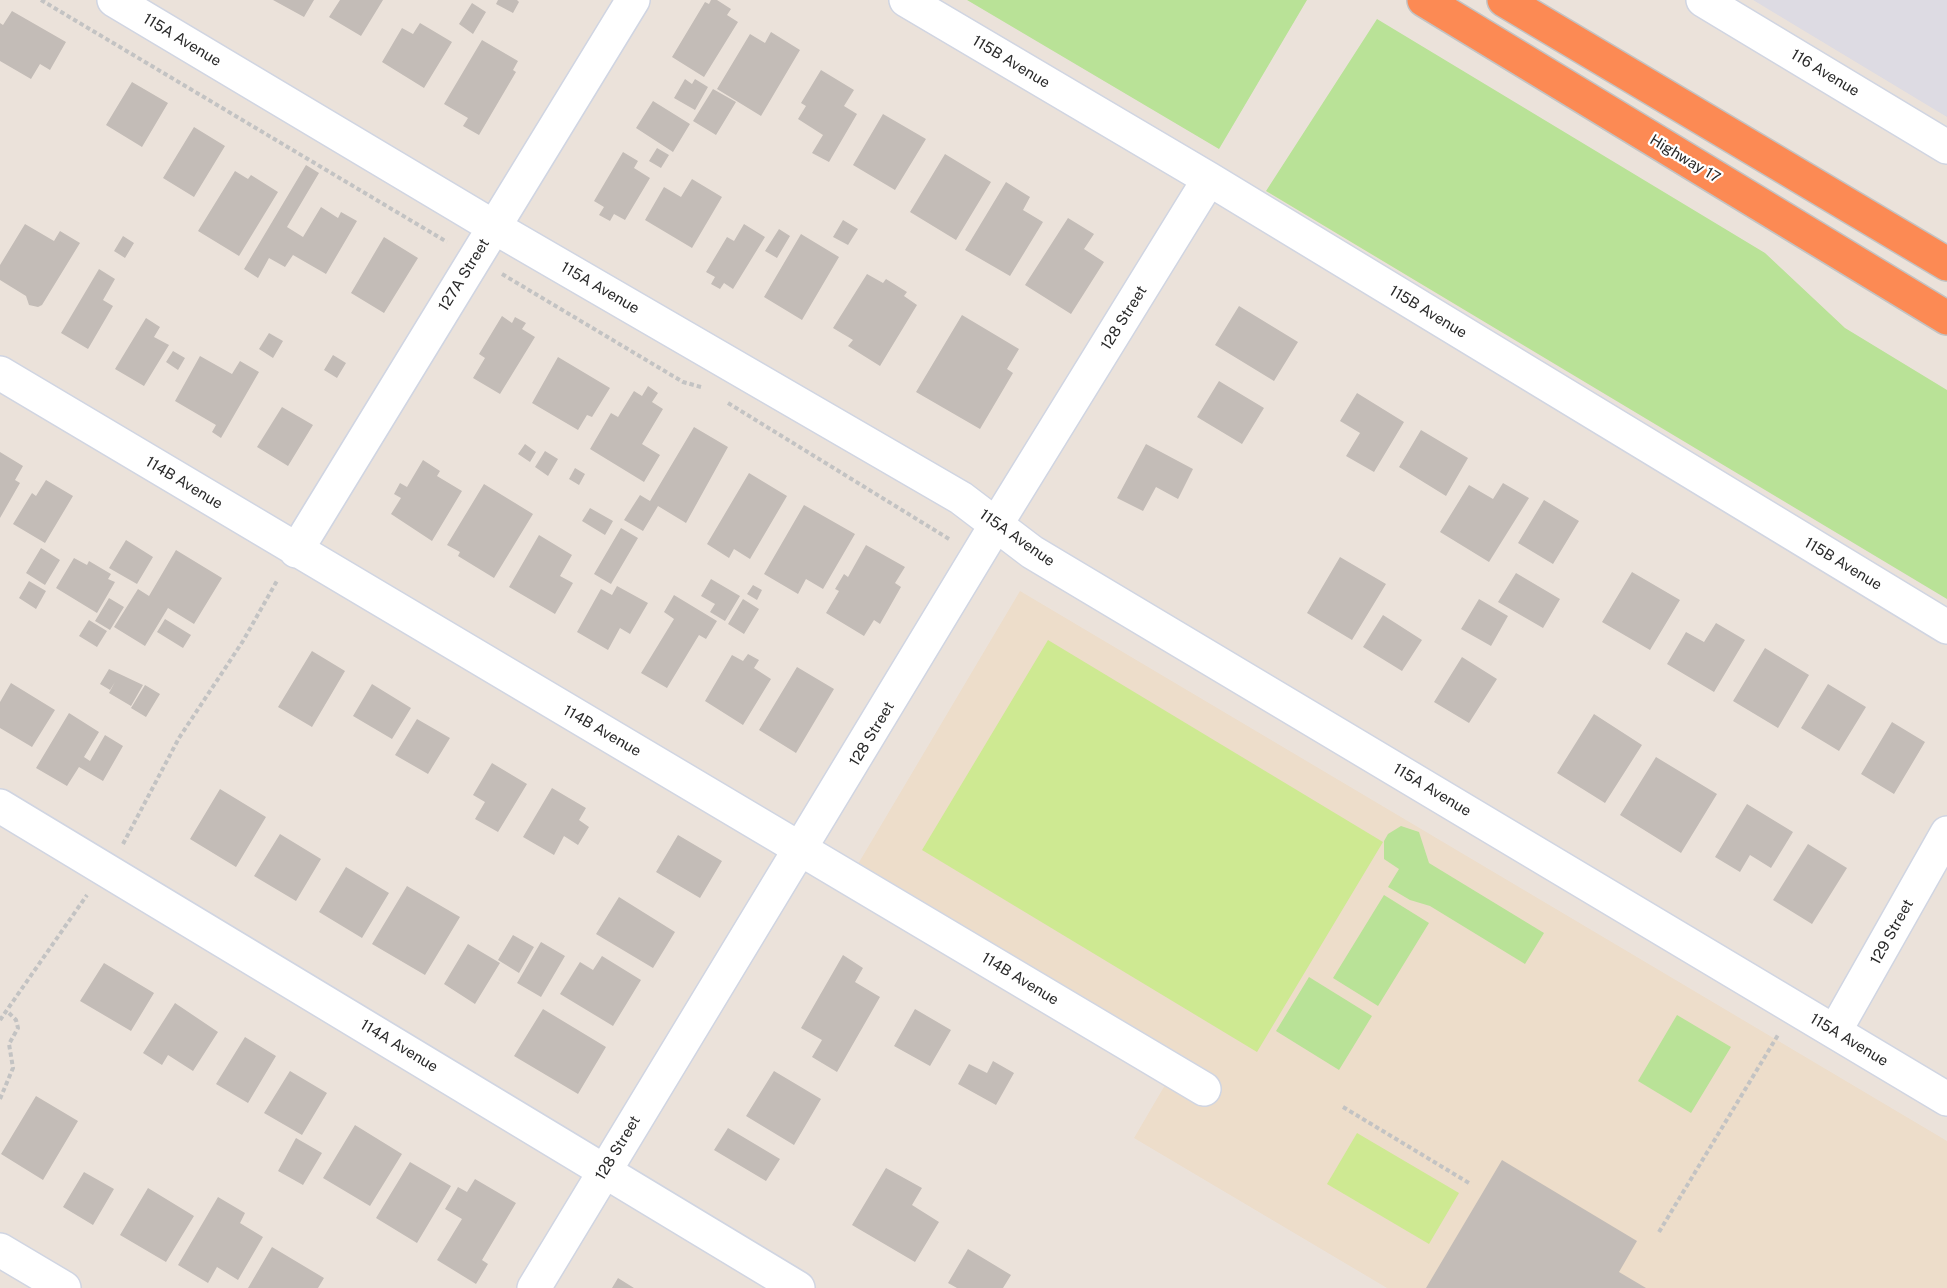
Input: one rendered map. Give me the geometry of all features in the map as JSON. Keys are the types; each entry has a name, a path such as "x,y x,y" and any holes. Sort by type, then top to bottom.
{"highway":[{"name":"Highway 17","path":"1424,0 1947,318"},
{"path":"1504,0 1947,264"}],"street":[{"name":"115A Avenue","path":"114,0 494,227 961,498 1032,552 1947,1099"},
{"name":"127A Street","path":"290,561 633,0"},
{"name":"115B Avenue","path":"906,0 1209,179 1947,627"},
{"name":"116 Avenue","path":"1703,0 1947,147"},
{"name":"128 Street","path":"534,1288 1209,179"},
{"name":"114B Avenue","path":"0,373 290,561 801,848 1204,1089"},
{"name":"114A Avenue","path":"0,806 798,1288"},
{"name":"129 Street","path":"1835,1031 1947,833"},
{"path":"0,1250 64,1288"}],"path":[{"path":"41,0 449,243"},
{"path":"496,270 683,382 706,391"},
{"path":"725,401 951,540"},
{"path":"119,852 179,738 243,641 290,561"},
{"path":"0,1020 89,892"},
{"path":"0,1099 13,1068 9,1044 18,1028 16,1020 7,1011"},
{"path":"1659,1232 1779,1032"},
{"path":"1343,1107 1470,1183"}],"shaded area":[{"path":"1753,0 1947,0 1947,117"},
{"path":"1020,591 1947,1141 1947,1288 1387,1288 1134,1138 1182,1056 858,864"}],"green space":[{"path":"967,0 1307,0 1219,149"},
{"path":"1377,19 1765,253 1845,328 1947,390 1947,599 1266,191"},
{"path":"1048,640 1383,842 1257,1052 922,850"},
{"path":"1401,826 1419,832 1429,863 1544,933 1525,964 1430,906 1410,900 1388,887 1399,869 1384,859 1384,841 1388,834"},
{"path":"1384,895 1429,923 1378,1006 1333,978"},
{"path":"1309,977 1372,1016 1339,1070 1276,1031"},
{"path":"1677,1015 1731,1047 1691,1113 1638,1081"},
{"path":"1357,1133 1459,1193 1429,1244 1327,1184"}],"building":[{"path":"273,0 314,0 304,17"},
{"path":"340,0 383,0 361,36 329,17"},
{"path":"498,0 517,0 519,2 513,13 496,4"},
{"path":"711,0 717,0 731,9 727,15 738,22 704,77 672,57 705,2 709,4"},
{"path":"472,3 486,12 473,34 459,24"},
{"path":"12,11 66,42 50,70 40,64 31,79 0,61 0,23 3,25"},
{"path":"420,23 452,42 424,88 382,62 402,28 413,34"},
{"path":"771,32 800,50 761,116 717,89 750,34 765,43"},
{"path":"482,40 518,61 513,70 516,72 479,135 463,126 468,118 444,104"},
{"path":"821,70 854,90 844,106 857,114 829,162 812,153 823,135 798,119 806,106 801,103"},
{"path":"685,79 692,84 695,79 708,87 695,110 674,98"},
{"path":"132,82 168,103 142,147 106,125"},
{"path":"713,89 736,102 716,135 693,121"},
{"path":"653,101 690,124 673,152 636,128"},
{"path":"883,114 926,139 895,190 853,165"},
{"path":"194,127 225,146 194,197 163,178"},
{"path":"657,148 669,155 661,168 649,161"},
{"path":"623,152 638,161 634,168 650,178 625,220 614,214 610,221 599,215 604,207 594,201"},
{"path":"945,154 991,182 956,240 910,212"},
{"path":"306,165 319,173 287,227 303,237 321,207 338,218 341,212 357,221 326,274 293,255 285,267 269,258 258,278 244,269"},
{"path":"235,171 248,179 251,175 278,192 239,256 198,231"},
{"path":"692,179 722,197 692,248 645,220 664,187 681,197"},
{"path":"1006,182 1030,197 1023,210 1043,222 1010,276 965,250"},
{"path":"1068,218 1094,234 1084,249 1104,262 1071,314 1025,285"},
{"path":"843,220 858,229 848,245 833,237"},
{"path":"25,224 54,241 60,231 80,243 42,305 38,307 29,305 26,296 0,280 0,265"},
{"path":"744,224 765,237 733,289 724,283 720,289 711,284 715,277 706,272 727,237 734,241"},
{"path":"779,229 790,236 777,258 765,251"},
{"path":"801,234 839,257 802,320 764,297"},
{"path":"123,236 134,243 125,258 114,251"},
{"path":"384,237 418,258 384,313 351,293"},
{"path":"99,269 115,279 103,300 113,306 88,349 61,333"},
{"path":"867,274 883,283 886,279 907,292 904,296 917,305 880,366 848,346 853,340 833,328"},
{"path":"1239,306 1298,342 1274,381 1215,345"},
{"path":"962,315 1019,349 1007,369 1013,373 980,429 916,392"},
{"path":"502,316 512,323 515,317 526,323 522,329 535,337 500,394 473,378 485,358 479,354"},
{"path":"146,318 160,327 154,337 169,345 144,386 115,369"},
{"path":"269,333 283,341 273,358 259,349"},
{"path":"173,351 185,358 178,370 166,362"},
{"path":"333,355 346,363 337,378 324,370"},
{"path":"200,356 232,374 240,361 259,372 221,438 212,432 216,425 175,401"},
{"path":"558,357 610,388 592,417 587,415 578,430 532,403"},
{"path":"1219,381 1264,408 1242,444 1197,417"},
{"path":"648,386 658,393 652,402 663,409 642,444 660,455 644,482 590,449 611,413 618,417 634,391 642,396"},
{"path":"1357,393 1404,422 1374,472 1346,456 1360,433 1340,421"},
{"path":"282,407 313,425 288,466 257,447"},
{"path":"694,427 728,447 686,523 658,506 643,531 624,520 640,495 650,501"},
{"path":"1421,430 1468,458 1446,496 1399,467"},
{"path":"525,444 536,452 530,462 518,454"},
{"path":"1146,444 1193,469 1178,499 1156,487 1143,511 1117,498"},
{"path":"545,451 558,459 548,476 535,467"},
{"path":"0,452 23,466 15,480 20,483 0,518"},
{"path":"423,460 440,471 437,476 462,491 432,541 391,514 401,498 394,494 400,483 407,487"},
{"path":"575,468 585,474 579,485 569,479"},
{"path":"749,473 787,496 750,559 734,549 729,558 707,544"},
{"path":"46,480 73,496 45,543 13,524 32,493 36,496"},
{"path":"1503,483 1529,498 1489,562 1440,532 1469,485 1493,499"},
{"path":"484,484 533,514 494,578 458,556 460,552 447,545"},
{"path":"1544,500 1579,521 1553,564 1518,543"},
{"path":"804,505 855,534 823,589 806,579 798,594 764,574"},
{"path":"590,508 613,521 605,535 582,521"},
{"path":"621,528 638,538 611,584 594,574"},
{"path":"539,535 572,555 560,576 573,583 555,614 509,587"},
{"path":"126,540 153,557 137,584 109,568"},
{"path":"866,545 905,567 895,583 901,587 880,624 874,620 864,636 826,613 839,591 835,589 844,574 848,577"},
{"path":"41,548 60,560 45,585 26,573"},
{"path":"176,550 222,578 194,624 168,608 145,646 114,627 138,589 149,596"},
{"path":"1340,557 1386,584 1352,640 1307,613"},
{"path":"74,558 87,565 89,561 111,574 108,579 115,582 97,613 56,588"},
{"path":"1632,572 1680,600 1650,650 1602,622"},
{"path":"1516,573 1560,599 1543,628 1498,602"},
{"path":"711,579 740,596 725,621 710,612 715,604 701,596"},
{"path":"29,581 46,591 36,609 19,598"},
{"path":"753,585 762,590 757,600 747,594"},
{"path":"617,586 648,603 630,634 620,628 608,650 577,632 601,589 612,595"},
{"path":"674,595 717,621 706,639 699,635 667,688 641,673 674,619 664,612"},
{"path":"109,598 124,607 110,630 95,621"},
{"path":"743,599 759,609 744,634 728,624"},
{"path":"1479,599 1508,616 1491,646 1461,629"},
{"path":"1383,615 1422,640 1402,671 1363,647"},
{"path":"165,619 191,635 183,648 157,632"},
{"path":"89,620 107,631 97,647 79,636"},
{"path":"1716,623 1745,640 1714,692 1667,664 1686,632 1704,642"},
{"path":"1765,648 1809,675 1778,728 1733,701"},
{"path":"312,651 345,671 312,727 278,707"},
{"path":"748,654 759,660 754,668 771,679 743,725 705,701 732,655 743,661"},
{"path":"1462,657 1497,679 1469,723 1434,702"},
{"path":"797,667 834,689 796,753 759,730"},
{"path":"109,669 143,685 131,706 109,693 115,682 110,690 100,684"},
{"path":"11,683 55,710 32,747 0,728 0,702"},
{"path":"372,684 411,708 392,739 353,716"},
{"path":"1828,684 1866,707 1839,751 1801,728"},
{"path":"145,685 160,694 146,717 131,708"},
{"path":"69,713 99,732 84,757 90,761 105,735 123,746 103,781 79,767 67,786 36,768"},
{"path":"1594,714 1642,745 1605,803 1557,773"},
{"path":"417,719 450,738 428,774 395,755"},
{"path":"1892,722 1925,742 1894,794 1861,774"},
{"path":"1656,757 1717,794 1681,853 1620,815"},
{"path":"492,763 527,784 498,832 475,819 485,802 473,795"},
{"path":"552,788 586,808 579,820 589,827 578,845 564,836 554,855 523,837"},
{"path":"220,789 266,817 236,867 190,839"},
{"path":"1747,804 1793,832 1771,868 1750,855 1740,872 1715,857"},
{"path":"280,834 321,859 296,901 254,876"},
{"path":"678,835 722,861 700,898 656,872"},
{"path":"1808,844 1847,868 1812,924 1773,900"},
{"path":"346,867 389,893 362,938 319,912"},
{"path":"407,886 460,917 425,975 372,944"},
{"path":"619,897 675,932 653,968 596,934"},
{"path":"513,935 534,947 519,973 498,960"},
{"path":"541,942 565,956 541,997 517,983"},
{"path":"468,944 500,963 475,1004 444,984"},
{"path":"843,955 863,968 855,982 880,997 837,1072 812,1057 822,1040 801,1028"},
{"path":"602,956 641,980 613,1026 560,994 580,962 593,970"},
{"path":"104,963 154,993 131,1031 80,1001"},
{"path":"175,1003 218,1032 193,1071 168,1055 162,1065 143,1053"},
{"path":"543,1009 606,1047 578,1094 514,1056"},
{"path":"915,1009 951,1030 930,1066 894,1046"},
{"path":"245,1037 276,1056 248,1103 216,1084"},
{"path":"993,1061 1014,1073 996,1105 958,1084 969,1064 987,1073"},
{"path":"290,1071 327,1093 302,1135 264,1113"},
{"path":"774,1071 821,1099 794,1145 746,1116"},
{"path":"36,1096 78,1121 43,1180 1,1154"},
{"path":"355,1125 402,1154 370,1206 323,1178"},
{"path":"728,1128 780,1159 766,1181 714,1150"},
{"path":"296,1138 322,1153 303,1185 278,1171"},
{"path":"1502,1160 1637,1241 1619,1272 1646,1288 1426,1288"},
{"path":"410,1162 451,1186 417,1243 376,1218"},
{"path":"886,1168 922,1188 912,1205 939,1222 915,1262 852,1225"},
{"path":"84,1172 114,1189 93,1225 63,1207"},
{"path":"475,1179 516,1203 482,1260 488,1264 476,1284 437,1260 462,1219 445,1209 458,1187 467,1192"},
{"path":"148,1188 194,1216 166,1262 120,1235"},
{"path":"218,1197 245,1213 240,1223 263,1237 238,1280 217,1267 208,1283 178,1265"},
{"path":"272,1247 324,1278 318,1288 248,1288"},
{"path":"968,1249 1011,1275 1003,1288 957,1288 948,1283"},
{"path":"618,1278 634,1288 612,1288"}]}
